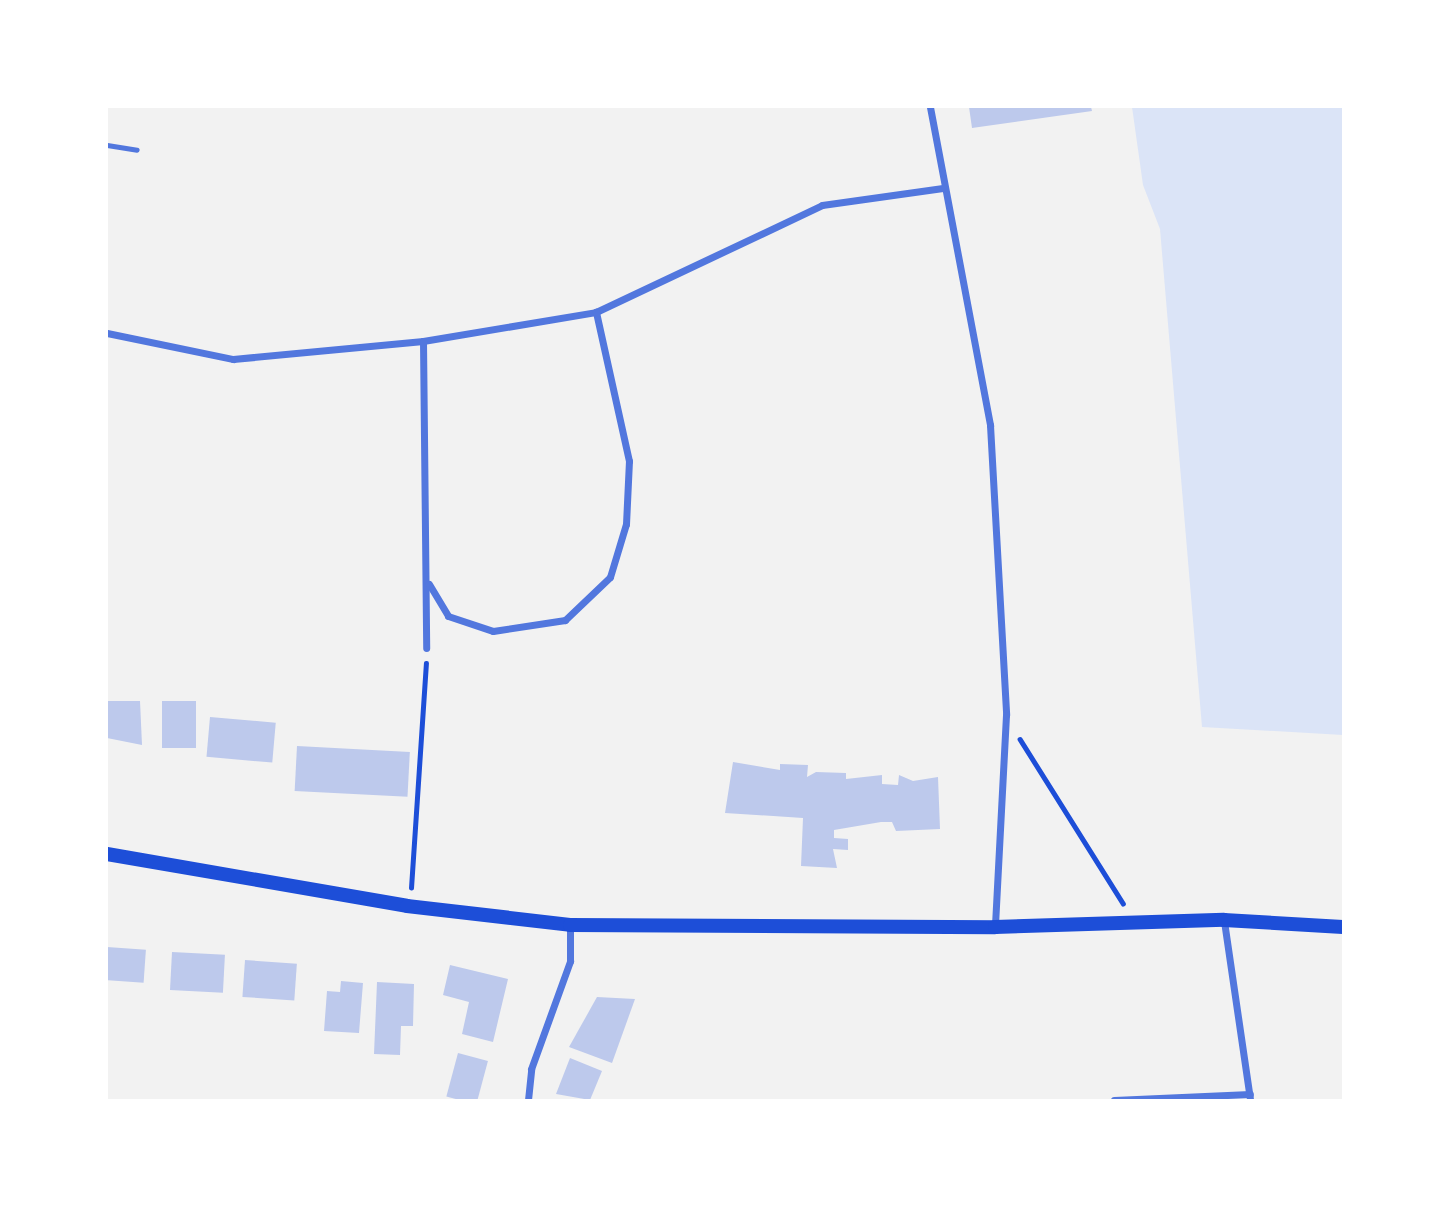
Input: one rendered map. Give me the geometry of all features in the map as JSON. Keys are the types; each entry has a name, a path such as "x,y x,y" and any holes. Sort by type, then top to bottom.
{"main road":[{"path":"107,854 407,906 570,925 995,927 1137,925 1224,920 1343,927"}],"street":[{"path":"930,107 943,188 990,425 1006,715 995,927"},
{"path":"107,332 233,359 424,341 596,312 822,205 943,188"},
{"path":"429,584 448,616 493,631 565,620 610,577 626,524 629,461 596,312"},
{"path":"424,341 429,584 426,648"},
{"path":"1114,1100 1250,1097 1224,920"},
{"path":"528,1100 531,1069 570,961 570,925"}],"lane":[{"path":"107,145 137,150"}],"path":[{"path":"407,906 417,864 426,648"},
{"path":"1006,715 1137,925"}],"shaded area":[{"path":"1132,107 1343,107 1343,735 1202,727 1160,229 1143,185"}],"building":[{"path":"969,107 1091,107 1092,111 972,128"},
{"path":"107,701 140,701 142,745 107,738"},
{"path":"162,701 196,701 196,748 162,748"},
{"path":"210,717 276,723 272,763 207,757"},
{"path":"297,746 410,752 407,797 295,791"},
{"path":"733,762 780,770 780,764 808,765 807,777 816,772 846,773 846,779 882,775 882,784 898,785 899,775 913,781 938,777 940,829 896,831 892,822 881,822 834,830 834,838 848,839 848,850 833,849 837,868 801,866 803,818 725,813"},
{"path":"107,947 146,950 144,983 107,980"},
{"path":"172,952 225,955 223,993 170,990"},
{"path":"245,960 297,964 294,1001 242,997"},
{"path":"450,965 508,979 493,1042 462,1034 469,1002 443,995"},
{"path":"341,981 363,983 359,1033 324,1031 327,991 340,992"},
{"path":"377,982 414,984 413,1026 401,1026 400,1055 374,1054"},
{"path":"597,997 635,999 612,1063 569,1047"},
{"path":"458,1053 488,1061 477,1100 446,1096"},
{"path":"570,1058 602,1071 590,1100 556,1094"}]}
